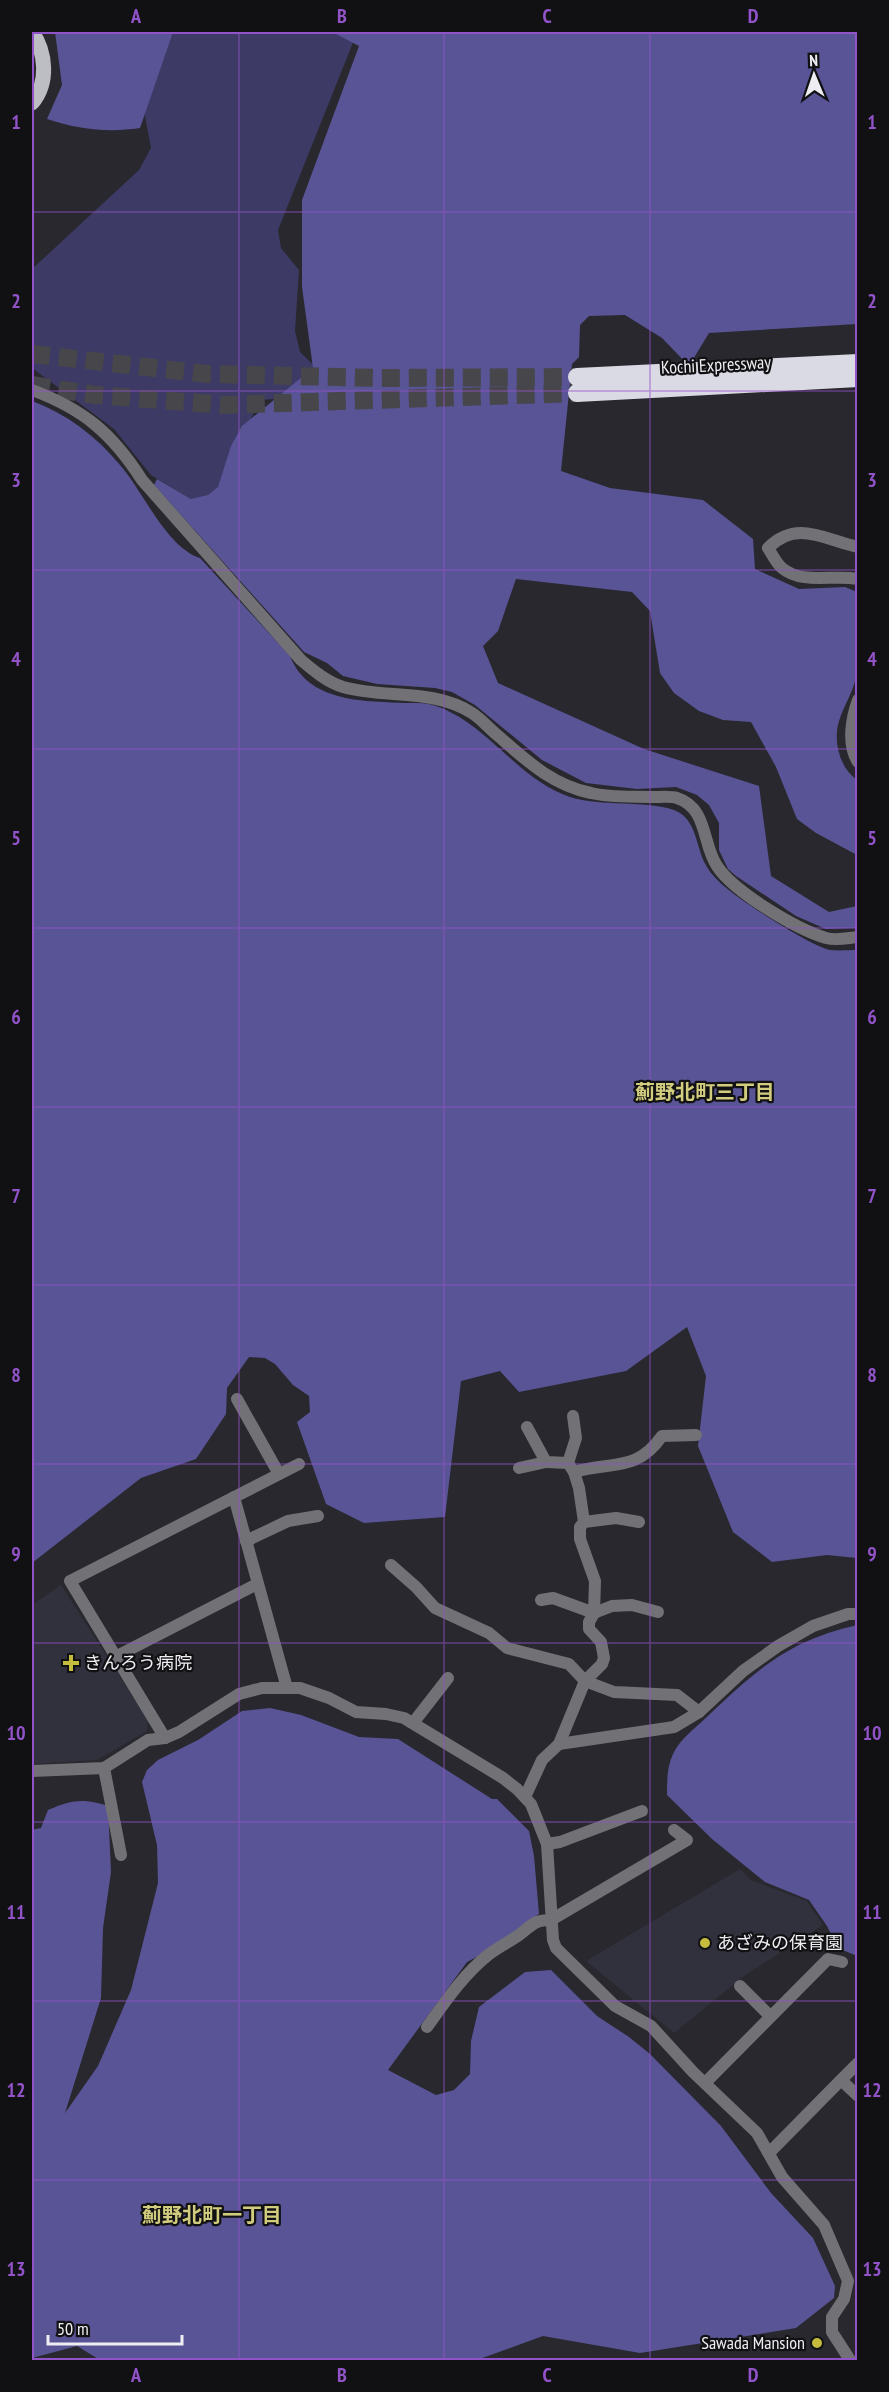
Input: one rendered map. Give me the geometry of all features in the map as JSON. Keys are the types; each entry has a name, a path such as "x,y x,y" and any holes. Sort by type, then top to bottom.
{"highway":[{"name":"Kochi Expressway","path":"858,363 577,385 858,378"}],"main road":[{"path":"32,32 42,51 44,77 32,103"}],"street":[{"path":"32,390 67,404 100,428 130,462 141,480 301,660 317,673 342,687 366,692 434,697 453,704 472,713 534,768 547,777 568,786 591,793 676,798 690,806 701,821 714,863 736,887 811,932 837,940 858,937"},
{"path":"858,547 818,534 794,534 778,538 768,548 780,567 792,574 806,578 844,576 858,579"},
{"path":"858,700 851,735 853,754 858,762"},
{"path":"237,1399 279,1474"},
{"path":"573,1416 576,1438 571,1468 584,1522"},
{"path":"527,1427 546,1462"},
{"path":"519,1468 546,1462 571,1468 635,1461 650,1452 662,1436 696,1436"},
{"path":"165,1738 70,1581 299,1464"},
{"path":"234,1497 287,1688"},
{"path":"246,1541 288,1521 318,1516"},
{"path":"525,1797 542,1760 559,1744 585,1681 602,1664 604,1658 601,1642 590,1629 589,1622 594,1613 595,1581 580,1539 580,1527 584,1522 616,1518 639,1522"},
{"path":"391,1565 435,1608 489,1633 507,1648 569,1664 585,1681 614,1692 677,1695 699,1712"},
{"path":"115,1657 257,1584"},
{"path":"541,1600 554,1598 594,1613 612,1606 632,1605 658,1612"},
{"path":"559,1744 674,1727 699,1712 743,1671 778,1646 813,1626 848,1614 858,1614"},
{"path":"413,1723 448,1678"},
{"path":"32,1771 104,1768 148,1740 165,1738 239,1694 262,1688 300,1688 320,1694 356,1712 386,1714 413,1723 503,1778 531,1804 547,1844 551,1920 556,1948 615,2006 651,2026 757,2133 791,2190 824,2225 853,2277 844,2299 832,2317 832,2332 850,2361"},
{"path":"104,1768 121,1855"},
{"path":"547,1844 561,1842 642,1811"},
{"path":"427,2026 453,1991 487,1956 532,1923 538,1920 551,1920 687,1840 675,1830"},
{"path":"705,2083 828,1959 842,1962"},
{"path":"740,1986 770,2016"},
{"path":"769,2153 858,2063"},
{"path":"842,2080 858,2096"}],"shaded area":[{"path":"55,32 173,32 140,128 93,129 47,119 62,85"},
{"path":"164,32 338,32 354,40 278,230 281,248 299,270 295,331 300,352 324,375 298,397 261,400 231,455 219,489 196,502 151,475 114,429 32,368 32,269 139,170 151,148 141,95"},
{"path":"332,32 857,32 857,324 709,333 689,366 662,338 625,315 589,316 580,325 579,357 572,364 561,471 610,488 703,500 753,539 755,569 799,589 845,587 857,592 859,644 857,672 839,721 837,745 846,768 857,780 857,855 816,833 797,819 776,767 751,722 723,720 699,711 674,693 660,673 650,611 632,592 516,579 498,631 483,646 498,683 644,749 759,786 771,876 829,912 857,906 857,928 826,929 796,916 736,876 728,869 719,850 719,823 709,805 697,795 676,787 637,789 586,783 542,760 475,705 452,692 435,688 377,684 343,676 327,663 304,652 154,485 157,479 191,499 208,495 218,487 231,446 242,426 313,368 302,287 302,200 359,46"},
{"path":"32,401 69,419 111,454 129,476 166,531 188,552 200,558 290,656 298,671 323,691 354,699 422,703 439,707 473,727 535,778 570,797 595,802 650,805 674,810 688,820 709,870 733,894 777,923 821,947 830,950 858,950 857,1558 827,1555 772,1562 733,1532 698,1446 706,1376 687,1327 626,1371 519,1392 500,1371 461,1381 445,1517 364,1523 326,1504 297,1422 310,1412 309,1396 293,1385 275,1364 265,1358 249,1357 227,1388 226,1414 196,1459 141,1478 32,1563"},
{"name":"きんろう病院","path":"61,1585 148,1720 147,1731 97,1760 32,1764 32,1605"},
{"path":"858,1625 857,1956 838,1948 827,1926 809,1900 765,1882 712,1839 667,1795 669,1764 677,1747 728,1697 761,1669 794,1648 833,1631"},
{"path":"270,1708 301,1715 359,1737 398,1739 492,1799 497,1799 529,1831 534,1856 539,1914 486,1952 467,1962 388,2070 436,2095 454,2090 470,2074 471,2041 479,2007 525,1972 551,1970 597,2016 650,2054 721,2126 771,2193 813,2238 835,2286 834,2298 796,2328 640,2353 543,2336 477,2360 100,2360 77,2346 32,2358 32,1830 41,1828 48,1810 64,1804 84,1801 108,1806 111,1872 103,1928 101,1998 65,2113 98,2066 131,1990 158,1883 157,1845 142,1782 147,1770 158,1760 198,1740 242,1711"},
{"name":"あざみの保育園","path":"740,1869 751,1880 807,1901 823,1925 744,1976 674,2033 586,1961"}],"tunnel":[{"path":"32,354 207,374 381,378 577,377"},
{"path":"32,385 95,395 224,405 577,393"}],"place":[{"name":"きんろう病院","path":"71,1663"},
{"name":"あざみの保育園","path":"705,1943"},
{"name":"Sawada Mansion","path":"817,2343"}],"district":[{"name":"薊野北町三丁目","path":"705,1092"},
{"name":"薊野北町一丁目","path":"212,2215"}]}
